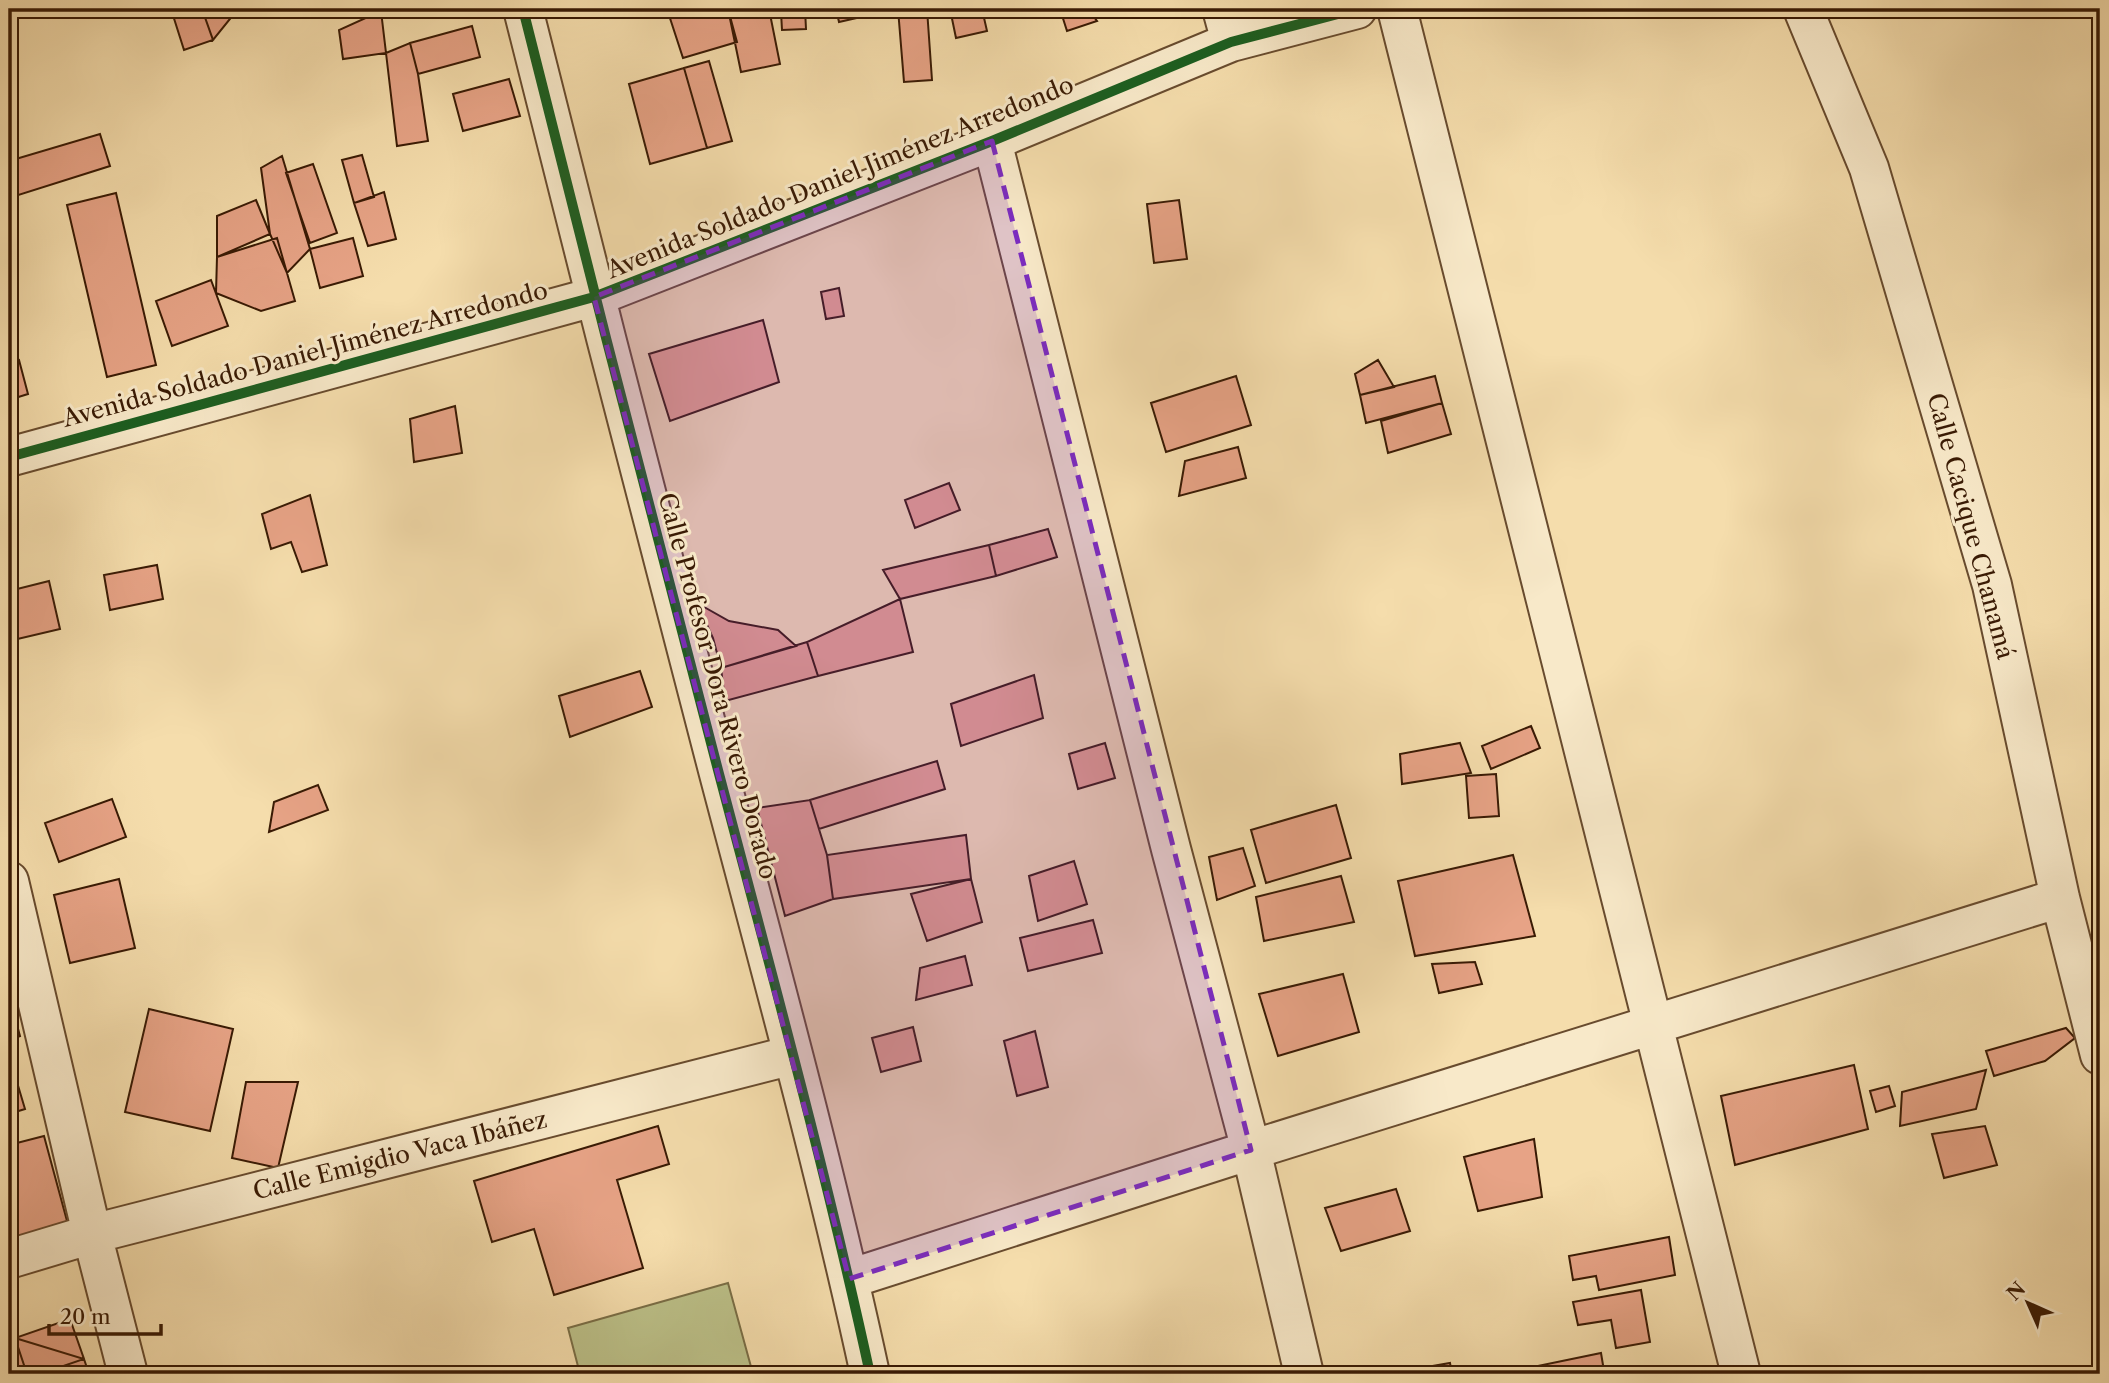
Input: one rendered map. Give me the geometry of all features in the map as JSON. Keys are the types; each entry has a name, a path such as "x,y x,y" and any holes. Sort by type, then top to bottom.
{"street":[{"name":"Calle Profesor Dora Rivero Dorado","path":"523,9 594,297 793,1055 870,1374"},
{"name":"Avenida Soldado Daniel Jiménez Arredondo","path":"9,457 594,297 992,141 1227,25 1357,9"},
{"path":"1397,9 1741,1374"},
{"name":"Calle Cacique Chanamá","path":"1802,9 1868,168 1992,585 2060,898 2100,1055"},
{"path":"992,141 1171,849 1251,1150 1304,1374"},
{"path":"9,881 92,1234 128,1374"},
{"path":"849,1279 1251,1150 2060,898"},
{"name":"Calle Emigdio Vaca Ibáñez","path":"9,1259 92,1234 793,1055"}],"highlighted area":[{"path":"992,141 1251,1150 849,1279 594,297"}],"green space":[{"path":"728,1283 753,1374 580,1374 568,1328"}],"building":[{"path":"171,9 202,9 213,40 184,50"},
{"path":"202,9 238,9 213,40"},
{"path":"667,9 728,9 737,42 683,58"},
{"path":"728,9 769,9 780,64 741,72"},
{"path":"805,9 806,29 782,30 781,12"},
{"path":"836,9 869,9 870,15 839,22"},
{"path":"898,9 927,9 932,80 904,82"},
{"path":"950,9 982,9 987,31 956,38"},
{"path":"1060,9 1088,9 1097,21 1067,31"},
{"path":"381,11 386,53 343,59 339,30"},
{"path":"472,26 480,57 418,74 410,43"},
{"path":"410,43 418,74 428,141 397,146 386,53"},
{"path":"709,61 732,141 707,148 684,68"},
{"path":"684,68 707,148 650,164 629,84"},
{"path":"509,79 520,116 463,131 453,94"},
{"path":"100,134 110,166 9,198 9,161"},
{"path":"362,155 374,197 354,203 342,160"},
{"path":"282,156 310,249 287,273 270,234 261,168"},
{"path":"313,164 337,233 310,243 286,173"},
{"path":"384,192 396,239 368,246 354,203"},
{"path":"116,193 156,365 107,377 67,205"},
{"path":"256,200 270,234 217,257 217,216"},
{"path":"1179,200 1187,259 1154,263 1147,204"},
{"path":"277,238 295,301 261,311 216,293 217,257"},
{"path":"353,238 363,276 320,288 310,249"},
{"path":"211,280 228,326 172,346 156,301"},
{"path":"839,288 844,316 826,319 821,292"},
{"path":"763,320 779,382 670,421 649,354"},
{"path":"19,360 28,394 9,400 9,363"},
{"path":"1378,360 1394,387 1360,395 1355,374"},
{"path":"1236,376 1251,425 1166,452 1151,403"},
{"path":"1435,376 1442,403 1366,423 1360,395"},
{"path":"1442,403 1451,434 1388,453 1381,421"},
{"path":"455,406 462,453 414,462 410,419"},
{"path":"1238,447 1246,478 1179,496 1185,461"},
{"path":"949,483 960,510 915,528 905,500"},
{"path":"310,495 327,565 302,572 291,542 271,549 262,514"},
{"path":"1048,529 1057,557 996,576 989,545"},
{"path":"989,545 996,576 900,599 883,570"},
{"path":"157,565 163,599 110,610 104,575"},
{"path":"49,581 60,629 9,641 9,591"},
{"path":"900,599 913,652 818,676 807,642"},
{"path":"697,603 729,621 778,630 796,646 721,668 713,638"},
{"path":"807,642 818,676 725,701 721,668"},
{"path":"640,671 652,707 570,737 559,696"},
{"path":"1034,675 1043,718 961,746 951,704"},
{"path":"1531,726 1540,748 1491,769 1482,746"},
{"path":"1105,743 1115,778 1078,789 1069,754"},
{"path":"1460,743 1471,773 1402,784 1400,754"},
{"path":"937,761 945,789 819,829 810,800"},
{"path":"1496,774 1499,816 1469,818 1466,776"},
{"path":"318,785 328,810 269,832 274,802"},
{"path":"112,799 126,837 59,862 45,823"},
{"path":"810,800 827,855 833,899 785,916 757,808"},
{"path":"1336,805 1351,858 1266,883 1251,830"},
{"path":"966,835 971,879 833,899 827,855"},
{"path":"1243,848 1255,886 1217,900 1209,857"},
{"path":"1513,855 1535,936 1415,956 1398,881"},
{"path":"1074,861 1087,904 1038,921 1029,876"},
{"path":"1341,876 1354,922 1264,941 1256,897"},
{"path":"119,879 135,948 70,963 54,895"},
{"path":"971,879 982,922 927,941 911,894"},
{"path":"1093,920 1102,953 1028,971 1020,938"},
{"path":"965,956 972,985 916,1000 920,968"},
{"path":"1475,962 1482,984 1439,993 1432,964"},
{"path":"1343,974 1359,1032 1278,1056 1259,994"},
{"path":"149,1009 233,1029 210,1131 125,1112"},
{"path":"14,1014 20,1036 9,1040 9,1016"},
{"path":"913,1027 921,1061 881,1072 872,1038"},
{"path":"2066,1028 2075,1038 2045,1061 1994,1076 1986,1051"},
{"path":"1035,1031 1048,1087 1017,1096 1004,1041"},
{"path":"11,1062 25,1109 9,1114 9,1063"},
{"path":"1854,1065 1868,1129 1735,1165 1721,1096"},
{"path":"1986,1070 1976,1109 1900,1126 1902,1092"},
{"path":"246,1082 298,1082 278,1168 232,1158"},
{"path":"1889,1086 1895,1106 1876,1112 1870,1091"},
{"path":"658,1126 669,1164 617,1180 643,1268 554,1295 534,1229 492,1242 474,1181"},
{"path":"1985,1126 1997,1165 1944,1178 1932,1134"},
{"path":"44,1136 70,1232 9,1248 9,1145"},
{"path":"1534,1139 1542,1197 1478,1211 1464,1157"},
{"path":"1396,1189 1410,1231 1341,1251 1325,1208"},
{"path":"1669,1237 1675,1275 1599,1290 1596,1276 1573,1280 1569,1256"},
{"path":"1641,1290 1650,1342 1616,1348 1611,1320 1578,1325 1573,1302"},
{"path":"70,1319 84,1359 40,1374 27,1374 15,1338"},
{"path":"15,1338 84,1359 89,1374 9,1374 9,1340"},
{"path":"1601,1353 1604,1371 1615,1369 1616,1374 1529,1374 1528,1368"},
{"path":"1450,1363 1452,1374 1387,1374"}],"cycle path":[{"path":"523,9 797,1071 870,1374"},
{"path":"9,457 594,297 992,141 1231,42 1357,9"}]}
